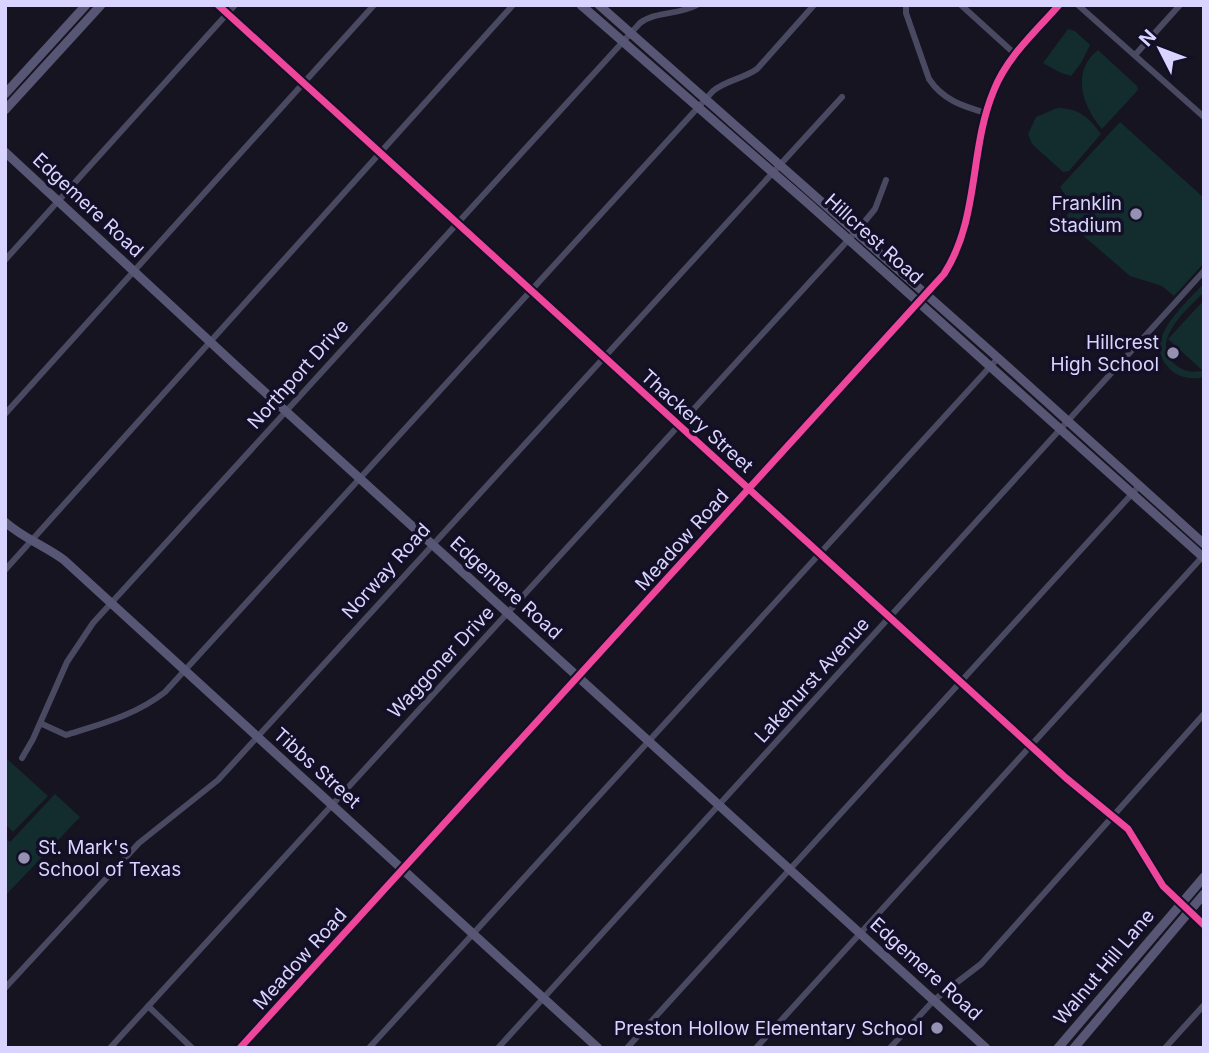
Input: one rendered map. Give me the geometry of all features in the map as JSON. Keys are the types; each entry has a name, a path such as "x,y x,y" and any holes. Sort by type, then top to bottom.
{"street":[{"path":"5,94 86,5"},
{"path":"5,110 101,5"},
{"name":"Thackery Street","path":"218,5 960,682 1079,789 1114,815 1134,835 1159,880 1180,904 1204,925"},
{"path":"5,260 235,5"},
{"path":"5,414 374,5"},
{"path":"5,570 513,5"},
{"name":"Hillcrest Road","path":"581,5 772,173 927,295 1204,544"},
{"name":"Hillcrest Road","path":"599,5 780,165 920,303 1203,557"},
{"name":"Northport Drive","path":"22,758 77,643 110,603 631,33 648,18 686,11 697,5"},
{"path":"40,723 66,735 118,719 153,702 185,671 697,108 723,84 745,77 757,69 814,5"},
{"path":"906,5 906,13 934,87 955,103 986,113"},
{"path":"961,5 1015,54"},
{"name":"Meadow Road","path":"240,1048 927,295 953,260 966,226 986,113 998,82 1015,54 1059,5"},
{"path":"1078,5 1204,117"},
{"path":"1135,55 1180,5"},
{"path":"65,28 74,36"},
{"name":"Norway Road","path":"5,988 139,843 218,780 842,97"},
{"name":"Edgemere Road","path":"5,152 986,1048"},
{"name":"Waggoner Drive","path":"110,1048 853,236 875,209 886,180"},
{"name":"Lakehurst Avenue","path":"498,1048 1204,271"},
{"path":"369,1048 998,358"},
{"path":"627,1048 1140,485"},
{"name":"Tibbs Street","path":"5,522 22,536 64,560 598,1048"},
{"path":"756,1048 1203,557"},
{"path":"890,1048 934,1000 981,964 1204,714"},
{"name":"Walnut Hill Lane","path":"1058,1048 1204,877"},
{"name":"Walnut Hill Lane","path":"1074,1048 1204,894"},
{"path":"1165,1048 1204,1005"},
{"path":"148,1006 192,1048"}],"green space":[{"path":"1068,29 1075,31 1090,45 1071,76 1043,63"},
{"path":"1098,50 1137,86 1138,90 1102,129 1089,110 1082,90 1084,69"},
{"path":"1057,108 1082,115 1101,134 1069,171 1063,172 1032,144 1028,134 1036,117"},
{"name":"Franklin Stadium","path":"1120,122 1204,198 1204,263 1174,296 1162,286 1130,276 1064,219 1073,208 1060,187"},
{"path":"1204,283 1204,292 1173,327 1166,347 1169,357 1180,368 1190,371 1204,370 1204,377 1187,378 1172,371 1163,360 1160,348 1162,336 1168,324"},
{"path":"1204,300 1204,368 1202,370 1168,339"},
{"path":"5,757 48,796 13,832 5,824"},
{"path":"55,794 80,817 5,896 5,838 10,842"}],"cycle path":[{"path":"218,5 1066,778 1128,829 1163,886 1204,925"},
{"path":"240,1048 944,274 963,230 986,113 994,90 1014,56 1059,5"}],"place":[{"name":"Franklin Stadium","path":"1136,214"},
{"name":"Hillcrest High School","path":"1173,353"},
{"name":"St. Mark's School of Texas","path":"24,858"},
{"name":"Preston Hollow Elementary School","path":"937,1028"}]}
